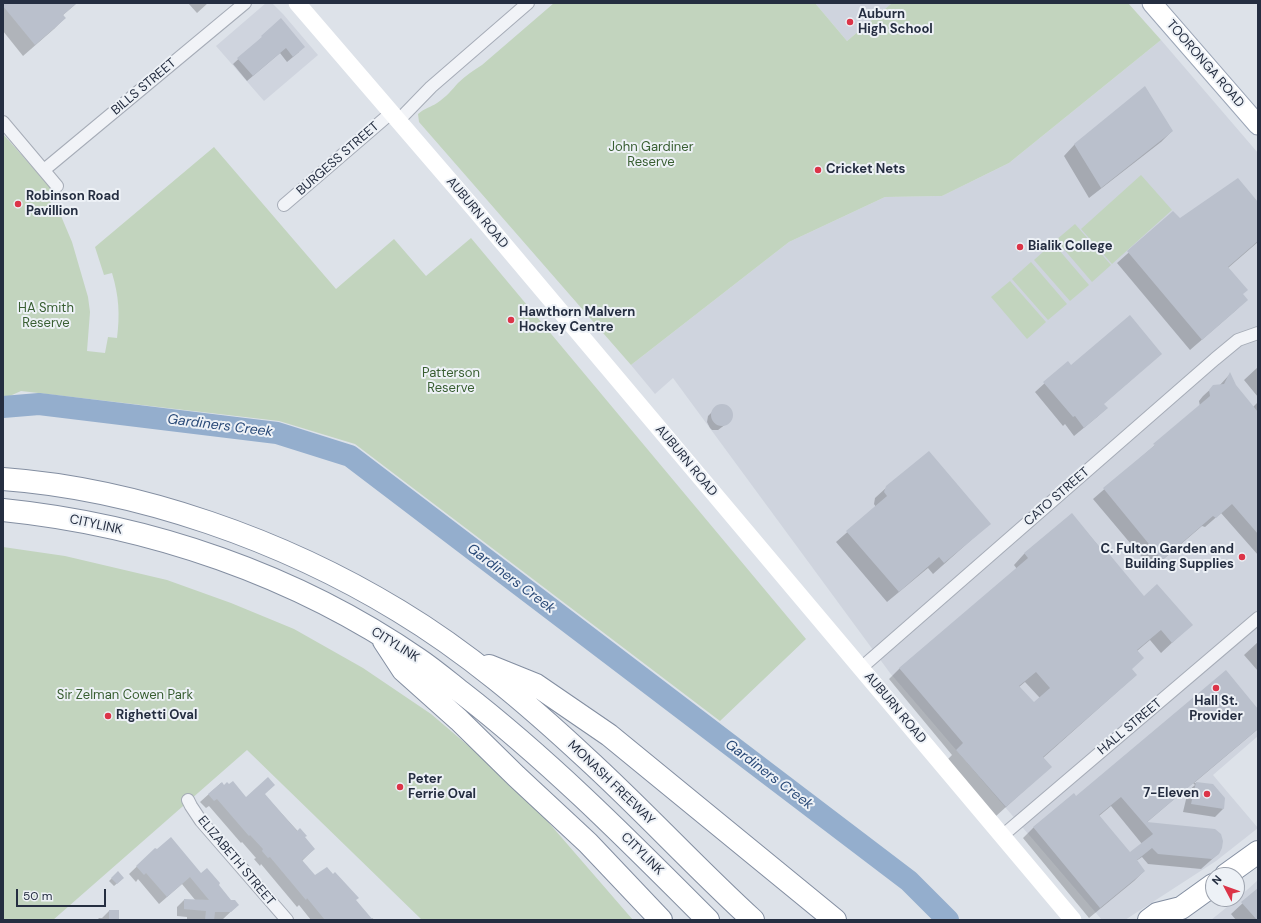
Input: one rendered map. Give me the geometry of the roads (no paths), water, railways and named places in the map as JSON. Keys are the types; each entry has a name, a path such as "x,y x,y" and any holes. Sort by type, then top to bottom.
{"highway":[{"path":"3,479 54,485 133,501 202,520 246,536 298,558 351,584 400,611 462,654 536,686 609,735 835,920"},
{"name":"CITYLINK","path":"3,510 112,527 160,540 207,555 295,589 340,611 419,660 520,739 576,789 708,920"},
{"path":"380,635 403,670 459,720 588,843 661,920"},
{"name":"MONASH FREEWAY","path":"462,654 514,695 586,758 753,920"},
{"path":"1237,867 1258,852"},
{"path":"1149,920 1157,914 1178,914 1205,892"}],"main road":[{"name":"AUBURN ROAD","path":"297,3 476,211 1074,920"},
{"name":"TOORONGA ROAD","path":"1152,3 1258,125"}],"street":[{"name":"BILLS STREET","path":"44,170 245,3"},
{"name":"BURGESS STREET","path":"284,205 394,116 406,104 431,87 528,3"},
{"path":"3,122 56,186"},
{"name":"CATO STREET","path":"861,668 1214,359 1238,340 1258,333"},
{"name":"HALL STREET","path":"1002,836 1258,618"},
{"name":"ELIZABETH STREET","path":"188,800 202,821 287,920"}],"waterway":[{"name":"Gardiners Creek","path":"3,407 39,404 277,433 350,456 909,881 948,920"}],"place":[{"name":"Auburn High School","path":"850,22"},
{"name":"Cricket Nets","path":"818,170"},
{"name":"Robinson Road Pavillion","path":"18,204"},
{"name":"Bialik College","path":"1020,247"},
{"name":"Hawthorn Malvern Hockey Centre","path":"511,320"},
{"name":"C. Fulton Garden and Building Supplies","path":"1242,557"},
{"name":"Hall St. Provider","path":"1216,688"},
{"name":"Righetti Oval","path":"108,716"},
{"name":"Peter Ferrie Oval","path":"400,787"},
{"name":"7-Eleven","path":"1207,794"}],"park label":[{"name":"John Gardiner Reserve","path":"651,156"},
{"name":"HA Smith Reserve","path":"46,316"},
{"name":"Patterson Reserve","path":"451,382"},
{"name":"Sir Zelman Cowen Park","path":"125,696"}]}
